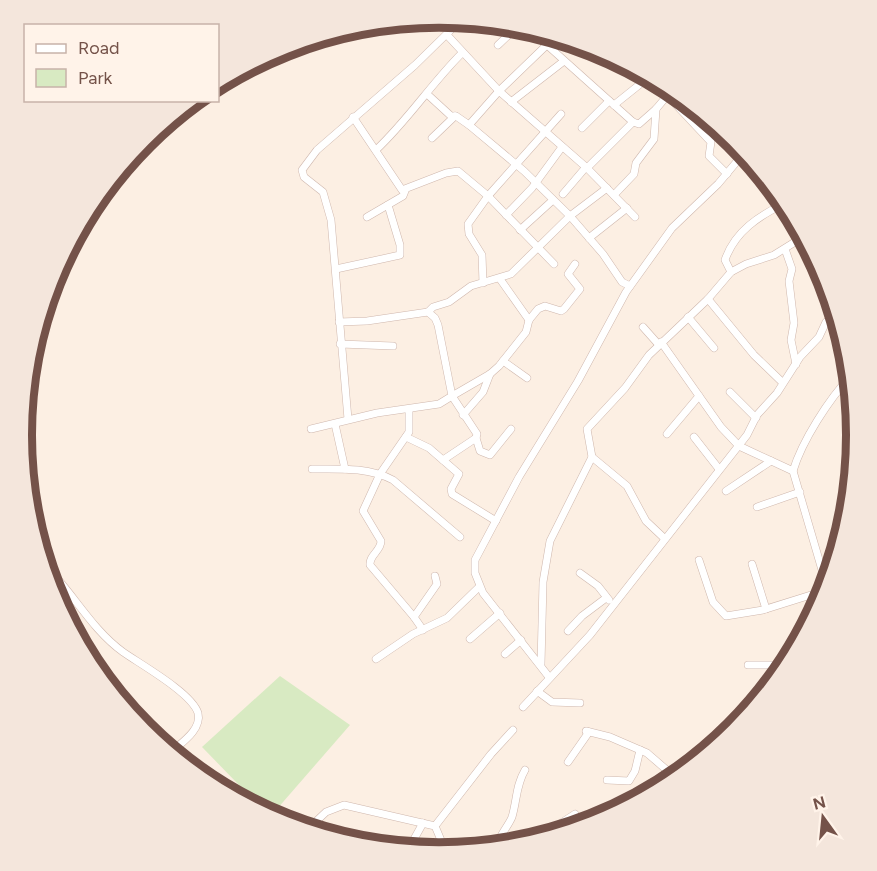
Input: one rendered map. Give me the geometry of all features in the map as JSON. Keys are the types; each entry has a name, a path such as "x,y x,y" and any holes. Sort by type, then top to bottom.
{"street":[{"path":"348,419 340,344 336,269 326,199 323,192 304,177 302,170 312,155 352,117 415,65 453,29"},
{"path":"447,35 499,91 543,132 587,167 635,218"},
{"path":"498,45 509,35"},
{"path":"470,125 499,91 547,44 633,122 639,124 645,121 666,97"},
{"path":"376,150 411,115 431,85 462,53"},
{"path":"511,102 564,61"},
{"path":"582,128 611,103 641,83"},
{"path":"427,94 451,116 470,125 517,165 570,216 622,282 630,286"},
{"path":"614,195 634,174 636,163 654,139 656,109"},
{"path":"483,283 482,255 469,234 468,224 488,196 561,114"},
{"path":"432,138 455,116"},
{"path":"690,116 711,142 709,156 727,174"},
{"path":"352,117 376,150 396,184 405,191"},
{"path":"563,194 633,122"},
{"path":"506,215 536,183 562,147"},
{"path":"549,677 479,587 475,573 475,560 630,286 672,228 738,161"},
{"path":"367,217 403,196 405,191 446,173 458,171 488,196 554,264"},
{"path":"339,322 367,321 428,312 433,307 449,302 471,286 511,274 570,216 607,188"},
{"path":"520,231 553,200"},
{"path":"336,269 400,255 400,245 388,205"},
{"path":"589,238 627,208"},
{"path":"731,272 725,260 730,248 751,222 776,208"},
{"path":"664,538 646,521 627,486 592,457 587,438 589,424 625,388 660,344 708,299 731,272 785,249 796,241"},
{"path":"785,249 792,269 789,281 794,323 791,340 796,364"},
{"path":"311,429 348,419 440,404 490,374 526,332 529,320 543,307 564,309 580,288 568,274 575,264"},
{"path":"500,279 529,320"},
{"path":"708,299 754,355 782,382"},
{"path":"428,312 435,318 438,326 452,396 477,434 480,451 490,455 511,429"},
{"path":"688,317 714,348"},
{"path":"524,707 549,677 590,635 738,446 782,382 819,337 829,320"},
{"path":"644,327 660,344 721,427 738,446 793,471"},
{"path":"340,344 393,346"},
{"path":"503,361 527,378"},
{"path":"463,415 483,392 490,374"},
{"path":"822,571 793,471 798,455 843,387"},
{"path":"730,392 756,418"},
{"path":"667,434 699,396"},
{"path":"409,409 409,432 380,474 363,511 381,541 381,546 371,558 370,566 423,630"},
{"path":"334,424 345,469"},
{"path":"406,437 429,448 459,474 451,489 452,494 496,521"},
{"path":"694,437 719,469"},
{"path":"443,460 476,438"},
{"path":"541,664 543,582 550,541 592,457"},
{"path":"726,490 771,461"},
{"path":"312,469 345,469 380,474 393,480 460,537"},
{"path":"757,507 800,492"},
{"path":"699,560 713,602 726,616 766,609 814,594"},
{"path":"752,564 766,609"},
{"path":"580,573 598,586 613,604"},
{"path":"57,576 110,641 152,669 196,710 198,720 195,728 177,746"},
{"path":"414,617 437,584 435,576"},
{"path":"376,659 447,618 479,587"},
{"path":"568,631 582,616 606,598"},
{"path":"471,639 500,613"},
{"path":"505,654 522,640"},
{"path":"748,665 775,665"},
{"path":"537,691 552,702 580,703"},
{"path":"435,826 490,754 513,730"},
{"path":"568,762 587,731 610,737 640,750 668,772"},
{"path":"607,780 629,781 635,771 640,750"},
{"path":"500,838 512,818 518,782 525,770"},
{"path":"314,823 326,812 344,805 435,826"},
{"path":"560,824 575,814"},
{"path":"412,842 423,823"},
{"path":"435,826 442,842"}],"green space":[{"path":"280,676 350,725 277,809 250,797 202,747"}]}
